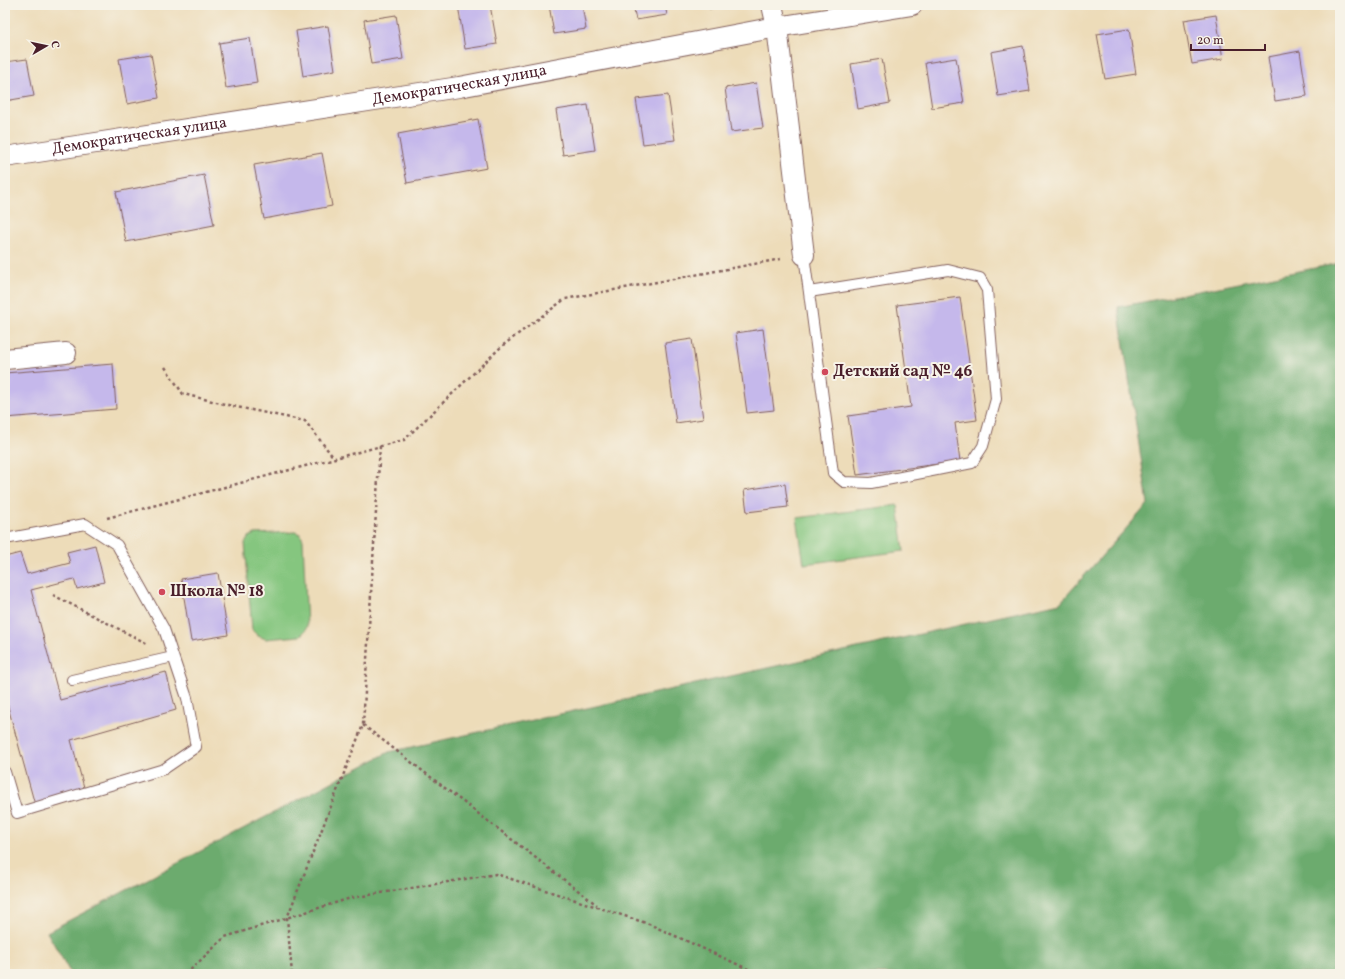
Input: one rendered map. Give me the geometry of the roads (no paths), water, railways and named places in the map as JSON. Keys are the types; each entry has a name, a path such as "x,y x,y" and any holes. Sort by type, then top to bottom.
{"street":[{"path":"772,5 777,27 804,255"},
{"name":"Демократическая улица","path":"5,157 459,87 777,27 912,5"},
{"path":"5,359 66,353"}],"lane":[{"path":"804,255 809,302 833,473 844,482 871,483 972,463 983,446 996,399 987,290 980,278 948,270 809,292"},
{"path":"5,539 86,524 117,545 164,629 187,698 196,747 164,769 17,813 5,772"},
{"path":"72,680 173,657"}],"place":[{"name":"Детский сад № 46","path":"825,372"},
{"name":"Школа № 18","path":"162,592"}]}
